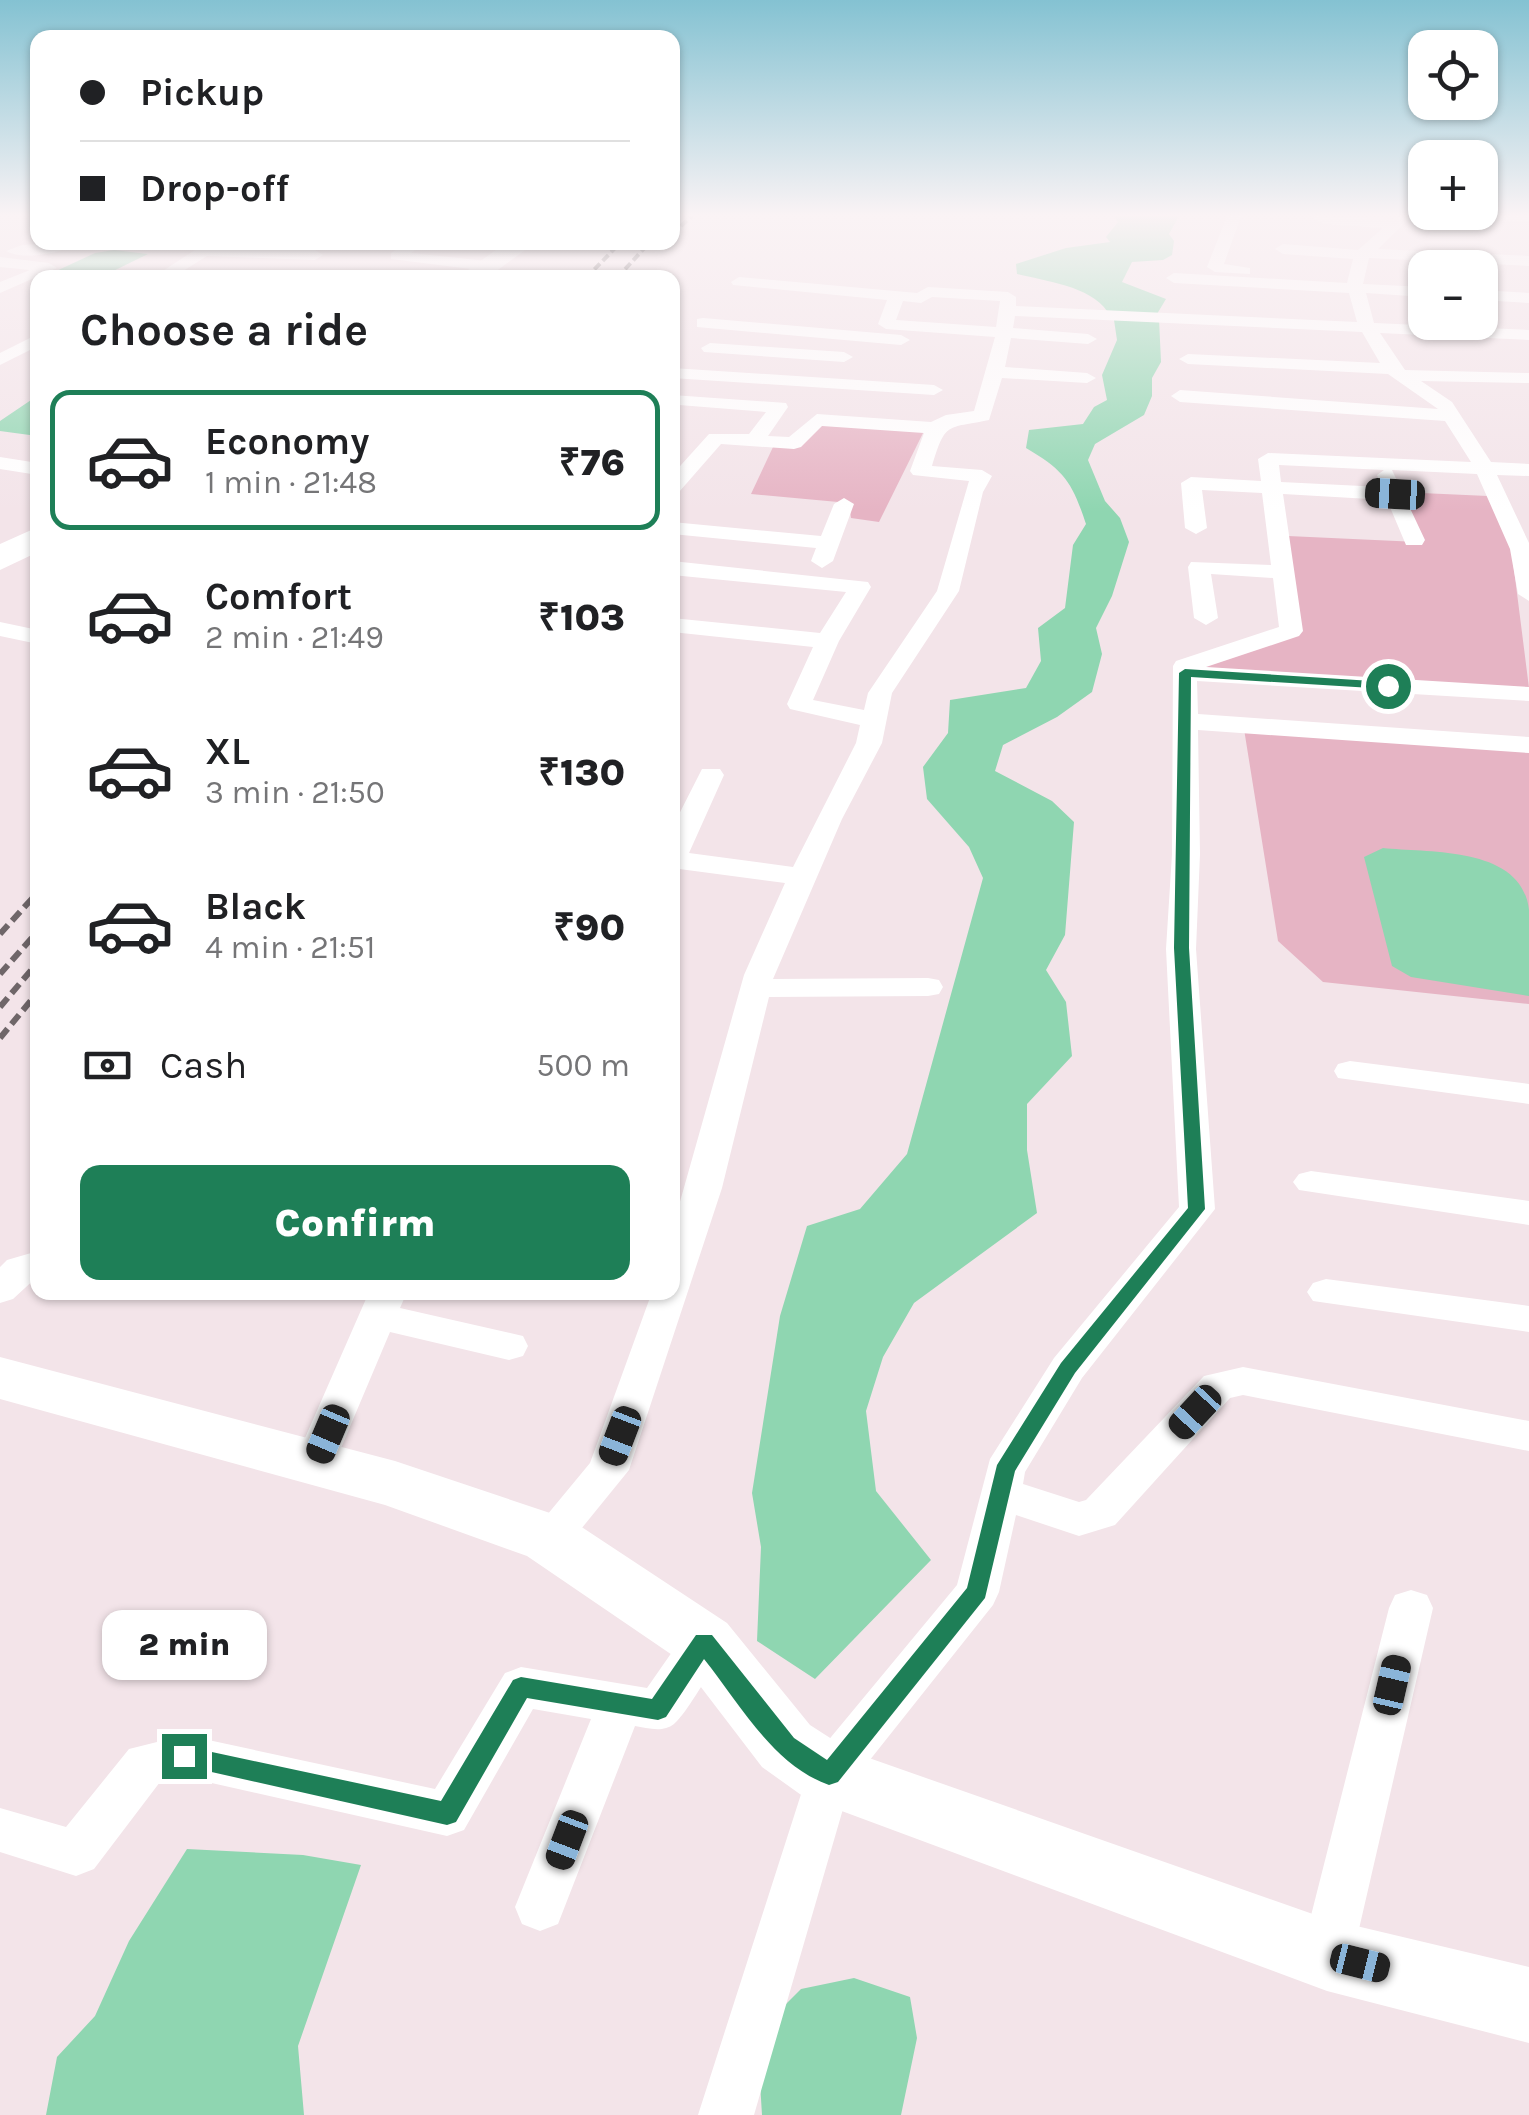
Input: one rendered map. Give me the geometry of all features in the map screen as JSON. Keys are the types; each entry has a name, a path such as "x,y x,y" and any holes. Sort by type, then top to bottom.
{"street":[{"path":"880,315 886,324 904,334"},
{"path":"680,1265 756,988 828,819 868,744 880,693 948,592 973,492 982,476 920,471 935,428 948,416 982,416 1005,315"},
{"path":"1095,315 1529,335"},
{"path":"1364,315 1396,372 1445,406 1484,468 1498,499 1520,528 1529,594"},
{"path":"703,323 1088,339"},
{"path":"710,348 844,357 896,350 904,334"},
{"path":"0,336 30,339"},
{"path":"1,359 30,343"},
{"path":"830,382 844,357"},
{"path":"1,359 30,361"},
{"path":"1188,359 1529,378"},
{"path":"995,372 1088,378"},
{"path":"680,373 934,390"},
{"path":"1180,396 1452,416"},
{"path":"680,408 768,423 755,440"},
{"path":"680,479 716,438 794,443 817,420 935,428"},
{"path":"726,2115 829,1774 978,1592 1005,1470 1068,1368 1196,1209 1181,948 1185,666 1292,630 1268,459 1389,479 1484,468 1529,470"},
{"path":"0,463 30,469"},
{"path":"1389,479 1414,540"},
{"path":"1196,528 1191,483 1272,487"},
{"path":"1498,499 1529,501"},
{"path":"816,582 844,504"},
{"path":"680,529 828,542"},
{"path":"1206,618 1199,567 1286,572"},
{"path":"680,569 860,587 827,641 799,704 874,720"},
{"path":"680,626 827,641"},
{"path":"0,630 30,636"},
{"path":"1185,673 1529,694"},
{"path":"1185,721 1529,745"},
{"path":"680,841 711,776"},
{"path":"680,859 803,877"},
{"path":"756,988 928,987"},
{"path":"1350,1071 1529,1094"},
{"path":"1311,1182 1529,1214"},
{"path":"0,1290 20,1269 30,1266"},
{"path":"1326,1292 1529,1319"},
{"path":"548,1538 608,1470 669,1300"},
{"path":"316,1463 383,1304 509,1346"},
{"path":"0,1378 395,1484 548,1538 704,1642 786,1746 829,1774 1327,1955 1529,2005"},
{"path":"1000,1493 1079,1519 1090,1518 1100,1513 1218,1386 1228,1383 1243,1382 1529,1436"},
{"path":"1327,1955 1411,1608"},
{"path":"0,1830 76,1853 146,1764 184,1756 447,1814 521,1687 658,1710 704,1642"},
{"path":"540,1907 620,1704"}],"shaded area":[{"path":"1159,319 1161,362 1152,378 1152,396 1144,415 1095,444 1088,460 1105,501 1120,518 1129,542 1112,596 1096,628 1102,654 1092,692 1057,717 1003,745 995,771 1052,801 1074,822 1065,935 1046,970 1066,1002 1072,1056 1027,1104 1027,1150 1037,1213 914,1303 883,1357 866,1411 876,1491 931,1560 815,1679 757,1641 761,1547 752,1493 780,1316 807,1226 860,1209 907,1154 983,878 969,847 927,799 923,767 948,733 950,700 1026,688 1041,661 1038,628 1065,608 1073,545 1086,524 1065,479 1026,448 1029,430 1083,424 1094,407 1107,400 1102,375 1117,340 1114,320"},
{"path":"30,401 30,435 0,431 0,421"},
{"path":"825,423 925,429 879,522 851,518 849,503 751,494 773,447"},
{"path":"1399,492 1488,496 1510,538 1529,688 1195,667 1299,632 1288,536 1418,542"},
{"path":"1244,729 1529,748 1529,1004 1323,982 1278,941"},
{"path":"1383,848 1471,857 1510,874 1523,889 1529,910 1529,996 1411,977 1392,966 1364,857"},
{"path":"187,1849 303,1855 361,1865 298,2046 304,2115 46,2115 57,2057 95,2016 129,1941"},
{"path":"854,1978 910,1997 917,2038 901,2115 762,2115 757,2033 801,1989"}],"railway":[{"path":"0,934 30,901"},
{"path":"0,974 30,940"},
{"path":"0,1007 30,971"},
{"path":"0,1038 30,1002"}],"route":[{"path":"184,1756 447,1814 521,1687 658,1710 704,1642 786,1746 829,1774 978,1592 1005,1470 1068,1368 1196,1209 1181,948 1186,854 1185,673 1388,686"}]}
